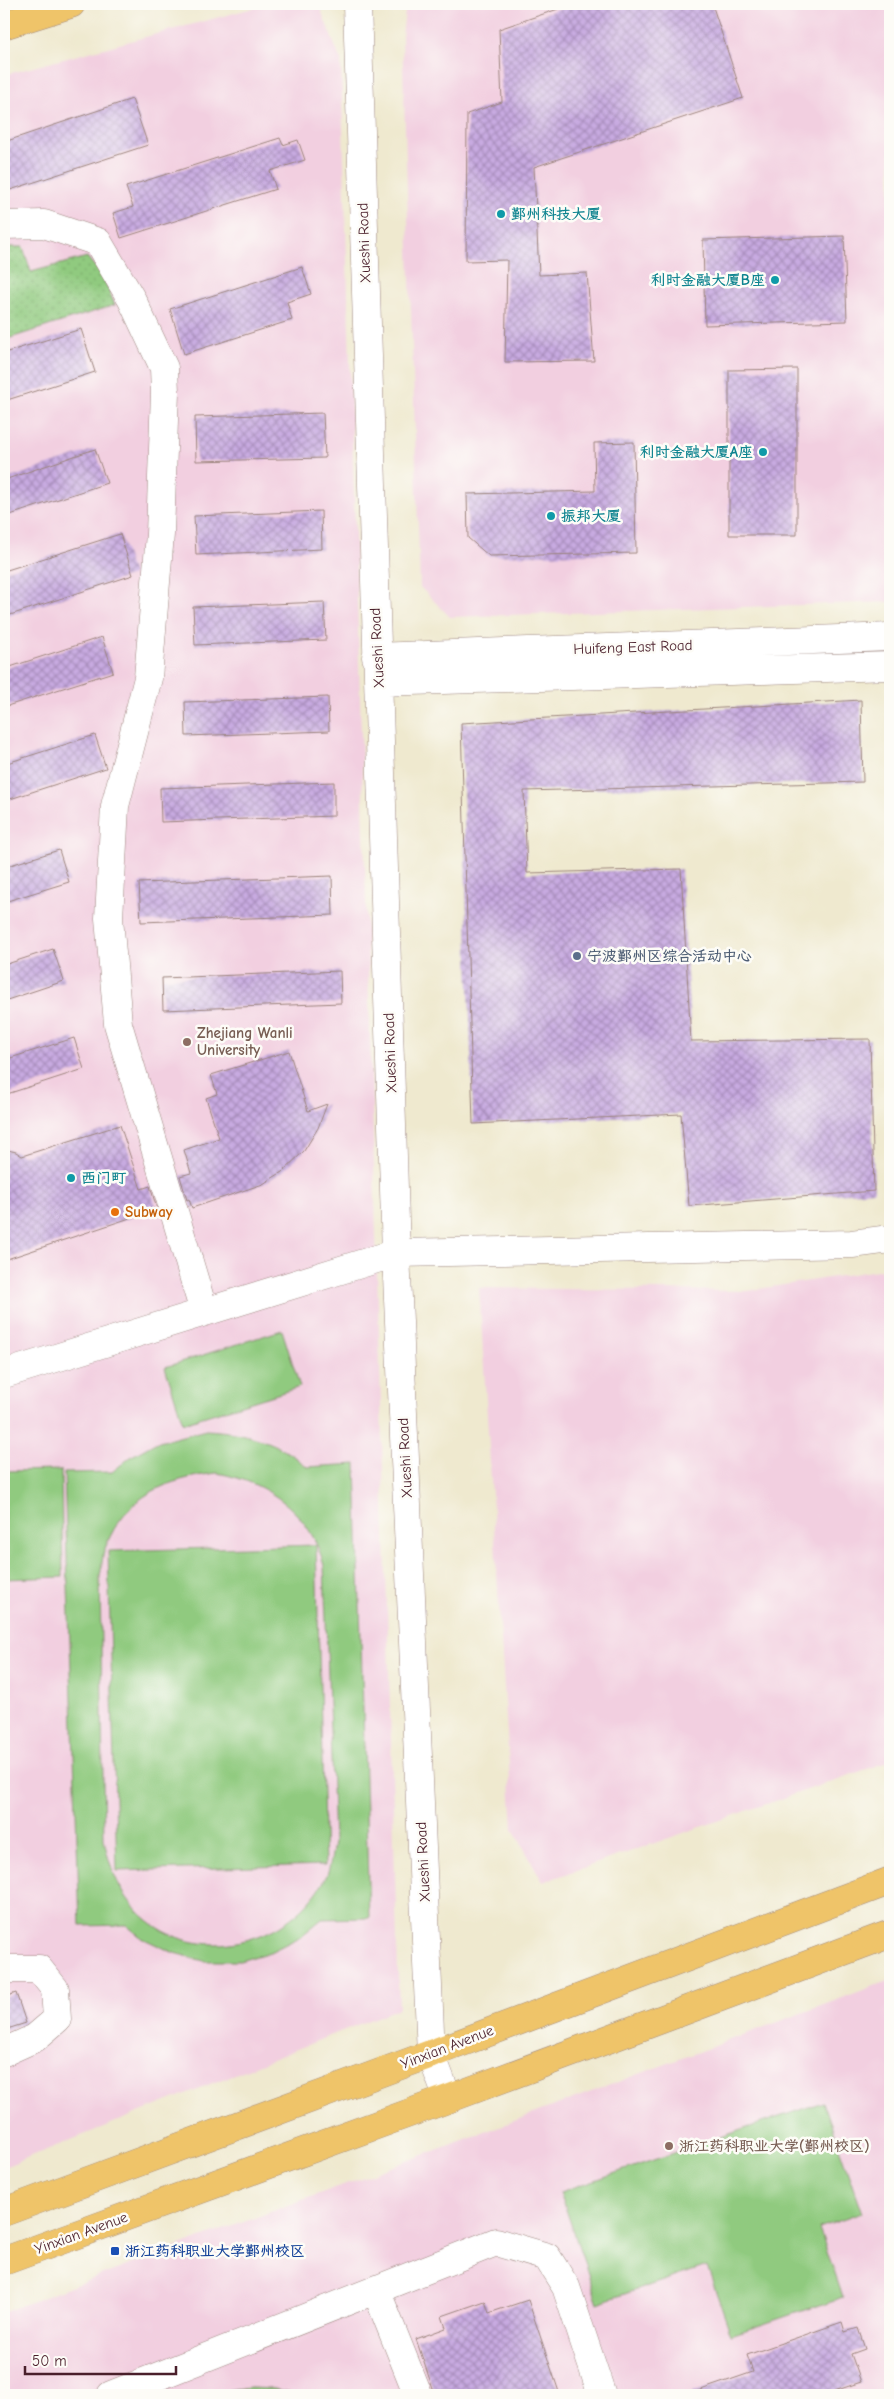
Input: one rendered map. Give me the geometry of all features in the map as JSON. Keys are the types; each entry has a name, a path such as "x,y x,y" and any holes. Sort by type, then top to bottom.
{"main road":[{"path":"4,25 71,4"},
{"name":"Yinxian Avenue","path":"4,2212 890,1881"},
{"name":"Yinxian Avenue","path":"4,2261 448,2099 890,1934"}],"street":[{"name":"Xueshi Road","path":"357,4 396,1252 431,2054 448,2099"},
{"path":"4,225 44,224 98,242 132,300 164,368 165,392 160,534 148,678 115,806 109,918 118,1024 204,1312"},
{"name":"Huifeng East Road","path":"377,669 890,638"},
{"name":"Huifeng East Road","path":"377,669 890,666"},
{"path":"4,1374 396,1252 852,1244 890,1239"},
{"path":"4,1969 39,1969 55,1989 57,2018 35,2038 4,2052"},
{"path":"112,2395 496,2242 547,2257 566,2287 602,2395"},
{"path":"376,2290 418,2395"}],"shaded area":[{"name":"Zhejiang Wanli University","path":"268,4 319,5 341,61 399,2008 4,2167 4,75"},
{"path":"406,4 890,4 890,602 450,617 420,587 402,36"},
{"path":"890,1268 890,1761 543,1882 513,1829 479,1288 747,1291"},
{"name":"浙江药科职业大学(鄞州校区)","path":"890,1980 890,2364 888,2395 4,2395 4,2312"}],"green space":[{"path":"4,247 23,247 31,272 87,257 103,277 115,305 4,340"},
{"path":"282,1330 300,1387 183,1423 165,1367"},
{"path":"206,1430 220,1431 247,1436 273,1444 307,1467 356,1464 369,1918 322,1919 300,1937 270,1952 240,1961 204,1961 174,1953 142,1938 126,1925 80,1926 64,1473 112,1472 132,1456 155,1443","holes":["217,1473 236,1477 270,1493 285,1503 298,1516 318,1547 324,1566 334,1842 329,1868 323,1883 306,1905 285,1922 261,1935 236,1942 209,1944 183,1939 159,1928 137,1910 115,1877 109,1858 104,1839 100,1577 103,1557 114,1528 137,1502 165,1485 181,1480"]},
{"path":"61,1470 63,1577 4,1579 4,1471"},
{"path":"316,1545 325,1865 117,1871 108,1551"},
{"path":"823,2102 862,2213 819,2228 843,2297 731,2335 707,2266 598,2303 560,2192"},
{"path":"250,2388 274,2389 303,2395 218,2395 228,2391"}],"building":[{"name":"鄞州科技大厦","path":"573,4 712,4 743,98 534,167 539,275 587,273 594,361 505,362 507,260 466,261 467,114 502,102 499,29"},
{"path":"132,99 148,145 4,192 4,142"},
{"path":"280,138 283,145 298,140 305,160 270,171 276,189 121,238 113,213 133,207 126,187"},
{"name":"利时金融大厦B座","path":"844,236 847,321 705,325 703,240"},
{"path":"302,267 311,294 287,302 292,320 184,354 170,309"},
{"path":"81,329 95,372 4,401 4,353"},
{"name":"利时金融大厦A座","path":"797,369 797,535 729,535 729,370"},
{"path":"323,413 325,458 196,461 195,417"},
{"name":"振邦大厦","path":"634,442 636,553 489,556 468,538 467,494 595,491 594,443"},
{"path":"95,449 107,483 4,517 4,480"},
{"path":"321,511 322,549 196,555 194,516"},
{"path":"120,534 133,575 4,617 4,571"},
{"path":"324,602 326,640 195,645 193,607"},
{"path":"102,637 113,672 4,707 4,669"},
{"path":"328,697 329,731 186,736 185,702"},
{"name":"宁波鄞州区综合活动中心","path":"861,700 863,782 524,791 527,873 681,869 691,1041 870,1039 874,1191 689,1206 681,1114 473,1124 461,723"},
{"path":"95,735 106,768 4,801 4,764"},
{"path":"334,782 334,816 161,822 160,788"},
{"path":"59,850 69,882 4,902 4,867"},
{"path":"332,876 333,915 141,922 139,883"},
{"path":"53,949 64,981 4,1001 4,965"},
{"path":"340,971 341,1003 163,1010 162,978"},
{"path":"74,1038 84,1069 4,1095 4,1060"},
{"path":"289,1051 308,1111 327,1104 318,1128 304,1151 282,1172 263,1184 192,1208 189,1199 187,1200 180,1176 191,1173 184,1150 219,1138 206,1098 217,1094 211,1075"},
{"name":"西门町","path":"120,1125 141,1189 150,1186 157,1209 4,1260 4,1149 16,1152 22,1156"},
{"path":"16,1993 26,2023 4,2030 4,1997"},
{"path":"528,2300 560,2395 435,2395 416,2339 446,2328 442,2316 485,2301 489,2313"},
{"path":"842,2322 845,2332 858,2328 865,2349 851,2354 861,2382 823,2395 692,2395 692,2393 753,2372 747,2355"}],"place":[{"name":"鄞州科技大厦","path":"501,214"},
{"name":"利时金融大厦B座","path":"775,280"},
{"name":"利时金融大厦A座","path":"763,452"},
{"name":"振邦大厦","path":"551,516"},
{"name":"宁波鄞州区综合活动中心","path":"577,956"},
{"name":"Zhejiang Wanli University","path":"187,1042"},
{"name":"西门町","path":"71,1178"},
{"name":"Subway","path":"115,1212"},
{"name":"浙江药科职业大学(鄞州校区)","path":"669,2146"},
{"name":"浙江药科职业大学鄞州校区","path":"115,2251"}]}
